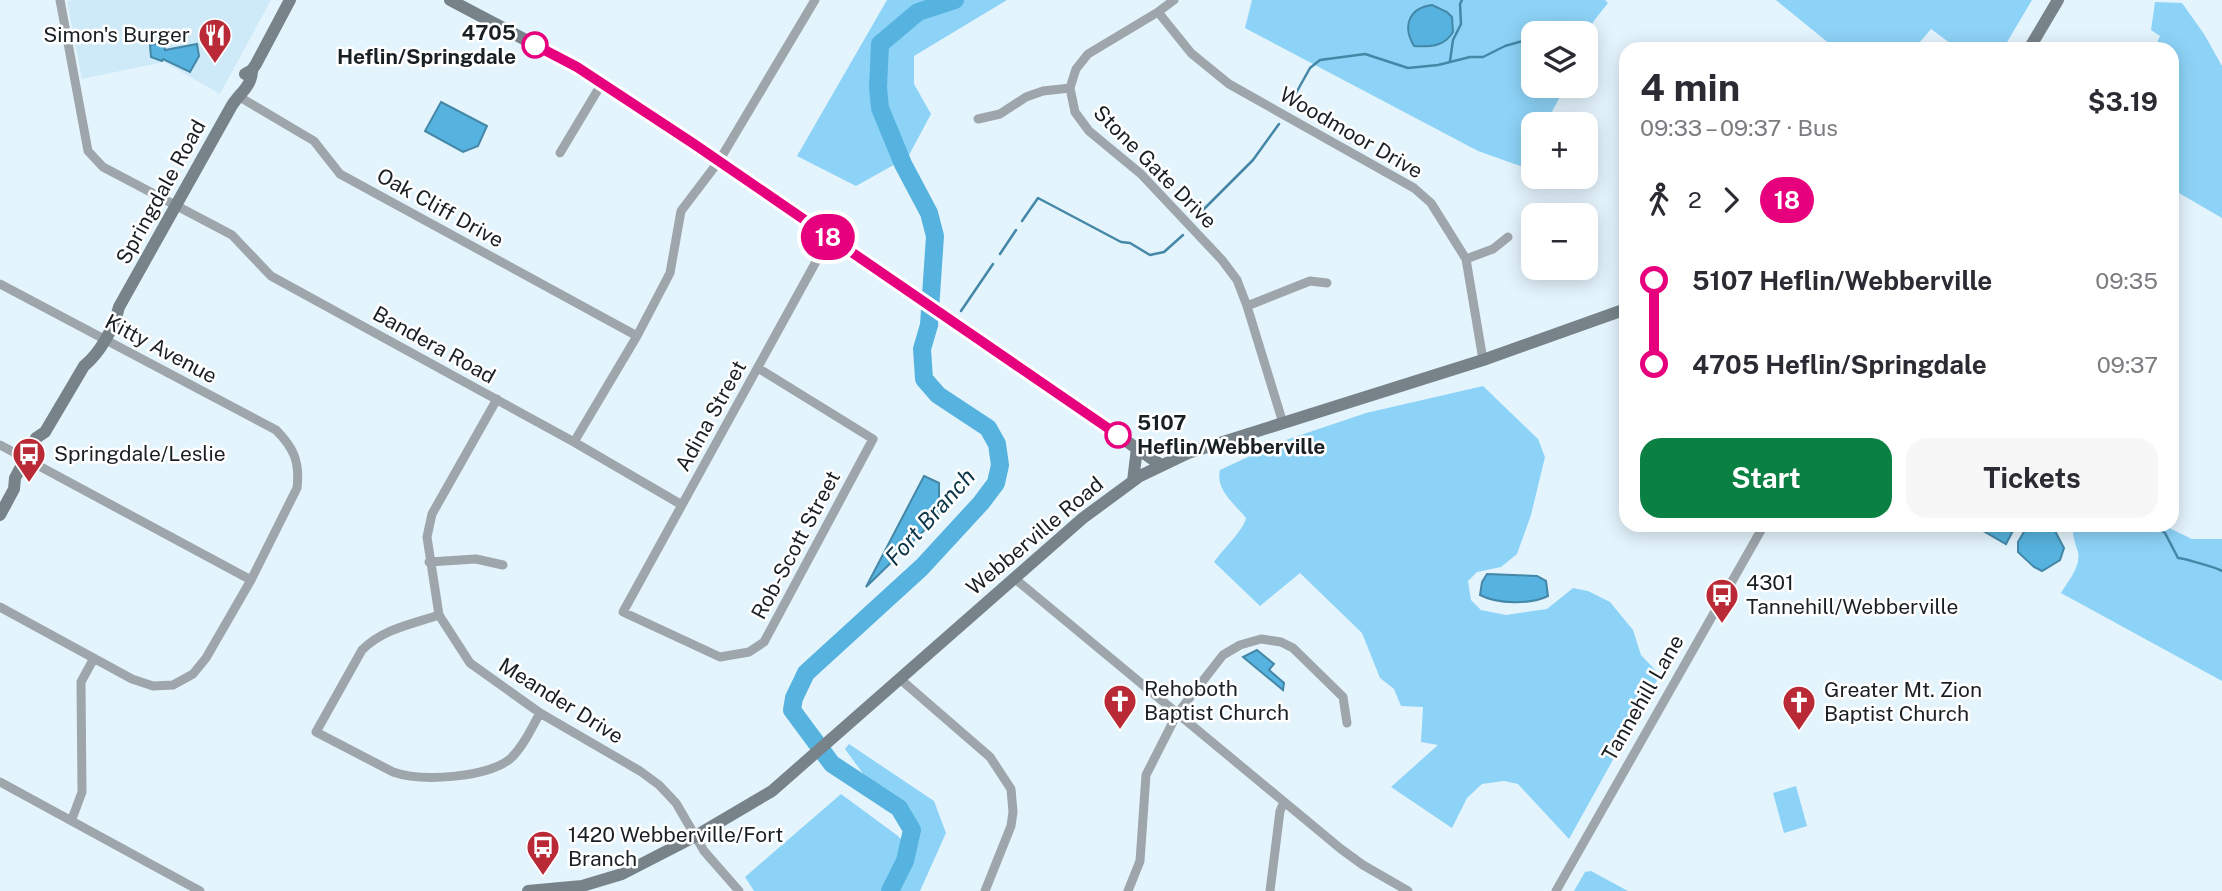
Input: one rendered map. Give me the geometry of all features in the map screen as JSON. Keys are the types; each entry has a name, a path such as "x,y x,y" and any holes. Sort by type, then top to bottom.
{"street":[{"name":"Bandera Road","path":"60,0 88,151 103,167 232,235 271,276 574,442 682,506"},
{"name":"Springdale Road","path":"0,515 14,489 22,483 30,460 44,443 45,432 84,366 92,359 101,337 116,318 118,307 238,96 244,92 252,78 252,70 290,0"},
{"path":"450,0 602,83 1161,465"},
{"path":"574,442 637,336 670,273 681,211 719,161 815,0"},
{"path":"978,119 999,114 1026,97 1043,91 1070,88 1076,69 1088,54 1174,0"},
{"path":"2033,42 2058,0"},
{"name":"Woodmoor Drive","path":"1158,12 1191,53 1228,84 1426,196 1466,258 1483,360"},
{"path":"560,153 602,83"},
{"name":"Stone Gate Drive","path":"1070,88 1076,112 1089,131 1142,174 1223,260 1237,280 1283,423"},
{"name":"Oak Cliff Drive","path":"238,96 314,141 340,174 637,336"},
{"name":"Adina Street","path":"624,612 829,237"},
{"path":"1466,258 1493,249 1508,237"},
{"path":"1247,306 1310,281 1327,283"},
{"name":"Kitty Avenue","path":"0,284 276,430 296,455 299,471 297,488 251,580"},
{"name":"Webberville Road","path":"528,891 582,888 640,867 772,791 1102,502 1161,465 1217,443 1483,360 1619,311"},
{"name":"Rob-Scott Street","path":"624,612 720,657 736,656 757,647 764,642 772,629 873,439 758,368"},
{"name":"Meander Drive","path":"497,400 432,514 426,537 439,615 470,663 540,713 650,777 676,803 694,837 739,891"},
{"path":"0,445 251,580 206,658 193,674 173,685 153,686 132,679 0,607"},
{"path":"1133,481 1136,448"},
{"name":"Tannehill Lane","path":"1556,891 1760,532"},
{"path":"429,562 476,559 503,565"},
{"path":"1014,578 1352,858 1408,891"},
{"path":"439,615 373,639 362,650 316,732 393,772 425,778 487,771 503,764 517,751 540,713"},
{"path":"1128,891 1140,861 1146,775 1177,714 1223,655 1240,645 1261,639 1281,642 1303,656 1343,698 1347,723"},
{"path":"72,820 82,792 81,682 94,658"},
{"path":"900,679 990,757 1011,789 1011,826 985,891"},
{"path":"0,782 200,891"},
{"path":"1270,891 1284,802"}],"shaded area":[{"path":"271,0 220,94 164,62 82,79 67,1"},
{"path":"887,0 1007,0 914,56 914,84 931,114 908,157 856,186 797,156"},
{"path":"1252,0 1605,0 1608,3 1594,21 1521,21 1521,98 1559,98 1552,112 1521,112 1521,166 1478,151 1245,28"},
{"path":"1776,0 2032,0 2007,42 1949,42 1931,29 1920,42 1827,42"},
{"path":"2155,2 2182,3 2222,66 2222,218 2179,193 2179,42 2157,42 2160,36 2151,30"},
{"path":"1483,386 1538,439 1545,457 1531,515 1517,554 1501,567 1477,572 1468,581 1471,600 1481,610 1506,615 1547,609 1573,588 1588,591 1610,602 1633,630 1641,655 1660,675 1569,839 1518,784 1504,781 1482,784 1467,798 1452,828 1391,787 1438,745 1421,742 1423,707 1401,706 1394,689 1380,678 1362,633 1300,573 1260,606 1214,562 1237,534 1246,518 1223,490 1220,470 1280,442 1366,413"},
{"path":"2073,532 2178,532 2192,539 2222,539 2222,681 2061,593 2078,563"},
{"path":"849,744 934,801 946,833 920,891 754,891 745,877 841,794 898,836 912,850 916,829 904,807 864,775 845,749"},
{"path":"1796,786 1807,826 1784,833 1773,793"},
{"path":"1591,871 1628,891 1574,891 1585,872"}],"water":[{"path":"1432,5 1452,17 1453,32 1441,43 1414,46 1410,39 1410,19 1418,10"},
{"path":"163,42 165,50 197,44 199,56 190,72 163,59 162,61 151,57 150,45"},
{"path":"441,102 487,126 478,146 463,152 425,131"},
{"path":"924,476 939,483 939,516 866,587"},
{"path":"1985,532 2012,532 2006,544"},
{"path":"2024,532 2056,532 2064,548 2060,560 2042,571 2018,552 2018,542"},
{"path":"1487,574 1537,576 1546,581 1548,596 1523,602 1487,598 1480,595 1482,582"},
{"path":"1257,650 1274,664 1269,670 1284,683 1283,690 1243,657"}],"waterway":[{"name":"Fort Branch","path":"890,891 905,861 912,830 899,808 832,764 792,710 794,698 806,673 922,567 996,483 1000,465 997,444 988,428 938,395 924,379 922,349 929,325 935,236 929,213 903,164 880,108 878,87 880,44 918,12 955,0"},
{"path":"1450,61 1453,40 1461,24 1462,0"},
{"path":"1291,102 1310,68 1320,60 1365,54 1408,68 1483,57 1521,41"},
{"path":"1199,214 1253,160 1279,124"},
{"path":"1022,221 1038,198 1150,255 1164,252 1183,235"},
{"path":"1000,254 1016,230"},
{"path":"961,311 993,264"},
{"path":"927,333 937,326"},
{"path":"2163,532 2178,558 2222,571"}],"bus line":[{"name":"18","path":"535,45 577,67 694,144 1118,435"}],"place":[{"name":"4705 Heflin/Springdale","path":"535,45"},
{"name":"Simon's Burger","path":"215,65"},
{"name":"5107 Heflin/Webberville","path":"1118,435"},
{"name":"Springdale/Leslie","path":"29,484"},
{"name":"4301 Tannehill/Webberville","path":"1722,625"},
{"name":"Rehoboth Baptist Church","path":"1120,731"},
{"name":"Greater Mt. Zion Baptist Church","path":"1799,732"},
{"name":"1420 Webberville/Fort Branch","path":"543,877"}]}
